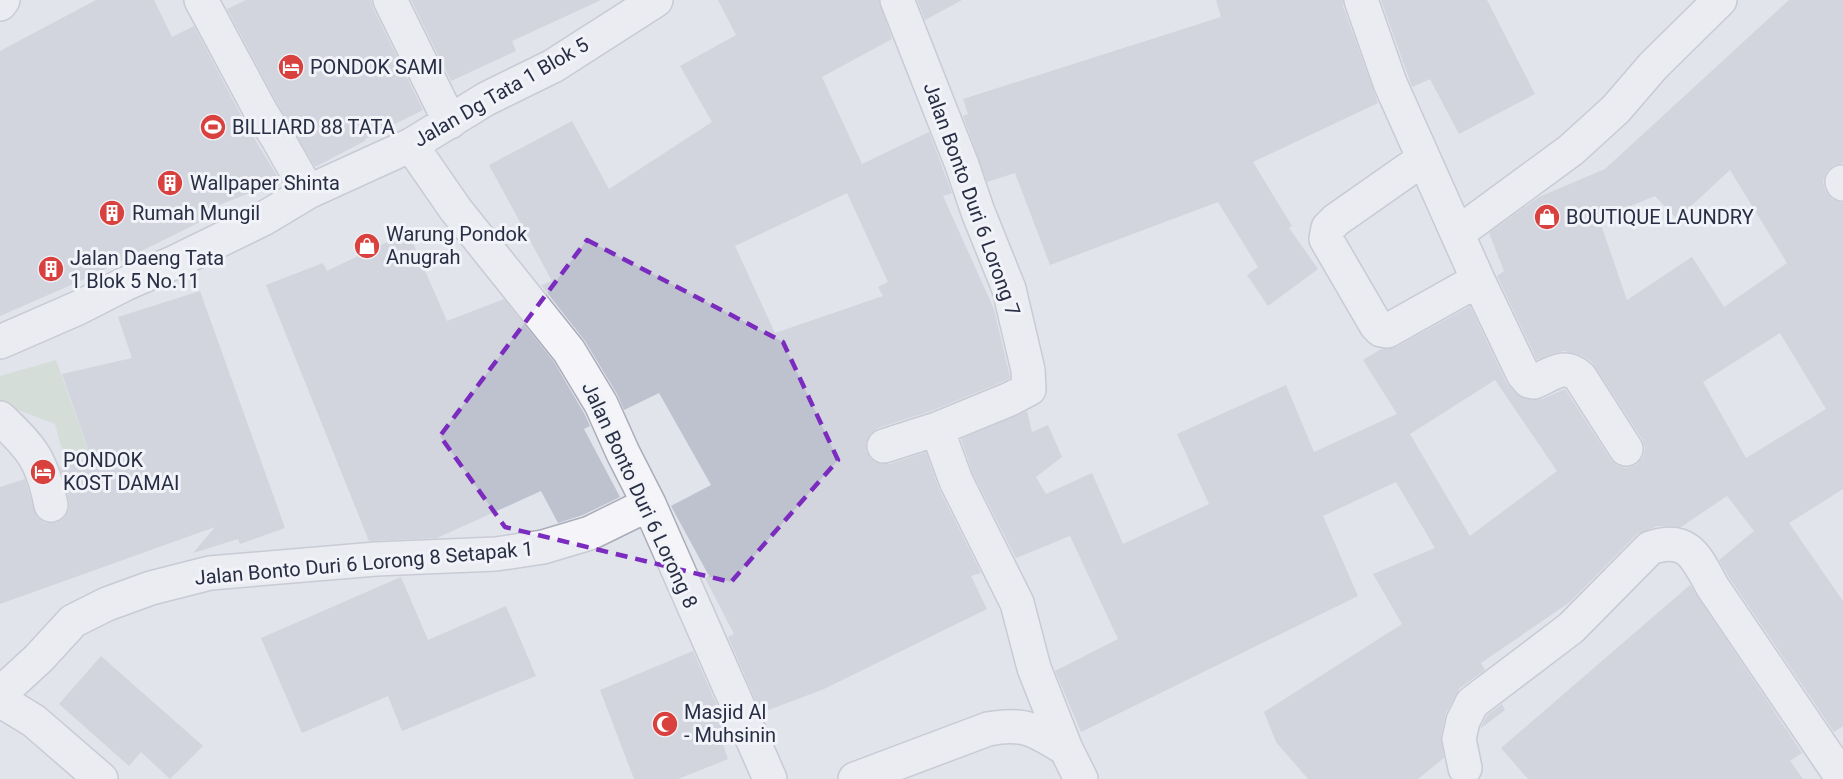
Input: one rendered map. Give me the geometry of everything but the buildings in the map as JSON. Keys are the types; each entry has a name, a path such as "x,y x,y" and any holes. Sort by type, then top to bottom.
{"street":[{"path":"0,4 3,0"},
{"path":"201,0 261,112 308,192"},
{"path":"390,0 450,122"},
{"name":"Jalan Dg Tata 1 Blok 5","path":"0,342 175,262 262,219 308,192 411,145 486,99 553,66 656,0"},
{"name":"Jalan Bonto Duri 6 Lorong 7","path":"897,0 1010,289 1028,370 1029,389 937,429"},
{"path":"1361,0 1390,83 1478,280 1523,374 1529,381 1534,382 1565,368 1573,371 1580,377 1626,449"},
{"path":"1458,233 1571,150 1616,109 1653,66 1720,0"},
{"name":"Jalan Bonto Duri 6 Lorong 8","path":"411,145 456,210 569,351 601,404 622,453 649,504 770,779"},
{"path":"1423,159 1336,220 1328,228 1326,239 1381,330 1387,330 1478,280"},
{"path":"0,418 22,438 37,460 51,505"},
{"path":"884,446 937,429 956,481 1017,603 1034,668 1066,749 1081,779"},
{"name":"Jalan Bonto Duri 6 Lorong 8 Setapak 1","path":"0,694 39,658 73,621 107,604 152,588 210,573 376,559 496,554 543,547 590,533 649,504"},
{"path":"1465,775 1459,739 1463,722 1472,703 1571,628 1650,548 1666,542 1683,546 1698,560 1713,586 1843,779"},
{"path":"0,700 34,721 101,779"},
{"path":"855,779 988,729 1009,725 1033,729 1066,749"}],"highlighted area":[{"path":"587,240 783,342 838,460 731,582 505,527 440,436"}],"green space":[{"path":"56,360 90,455 67,461 55,424 0,403 0,376"}],"place":[{"name":"PONDOK SAMI","path":"291,67"},
{"name":"BILLIARD 88 TATA","path":"213,127"},
{"name":"Wallpaper Shinta","path":"170,183"},
{"name":"Rumah Mungil","path":"112,213"},
{"name":"BOUTIQUE LAUNDRY","path":"1547,217"},
{"name":"Warung Pondok Anugrah","path":"367,246"},
{"name":"Jalan Daeng Tata 1 Blok 5 No.11","path":"51,269"},
{"name":"PONDOK KOST DAMAI","path":"43,472"},
{"name":"Masjid Al - Muhsinin","path":"665,724"}]}
